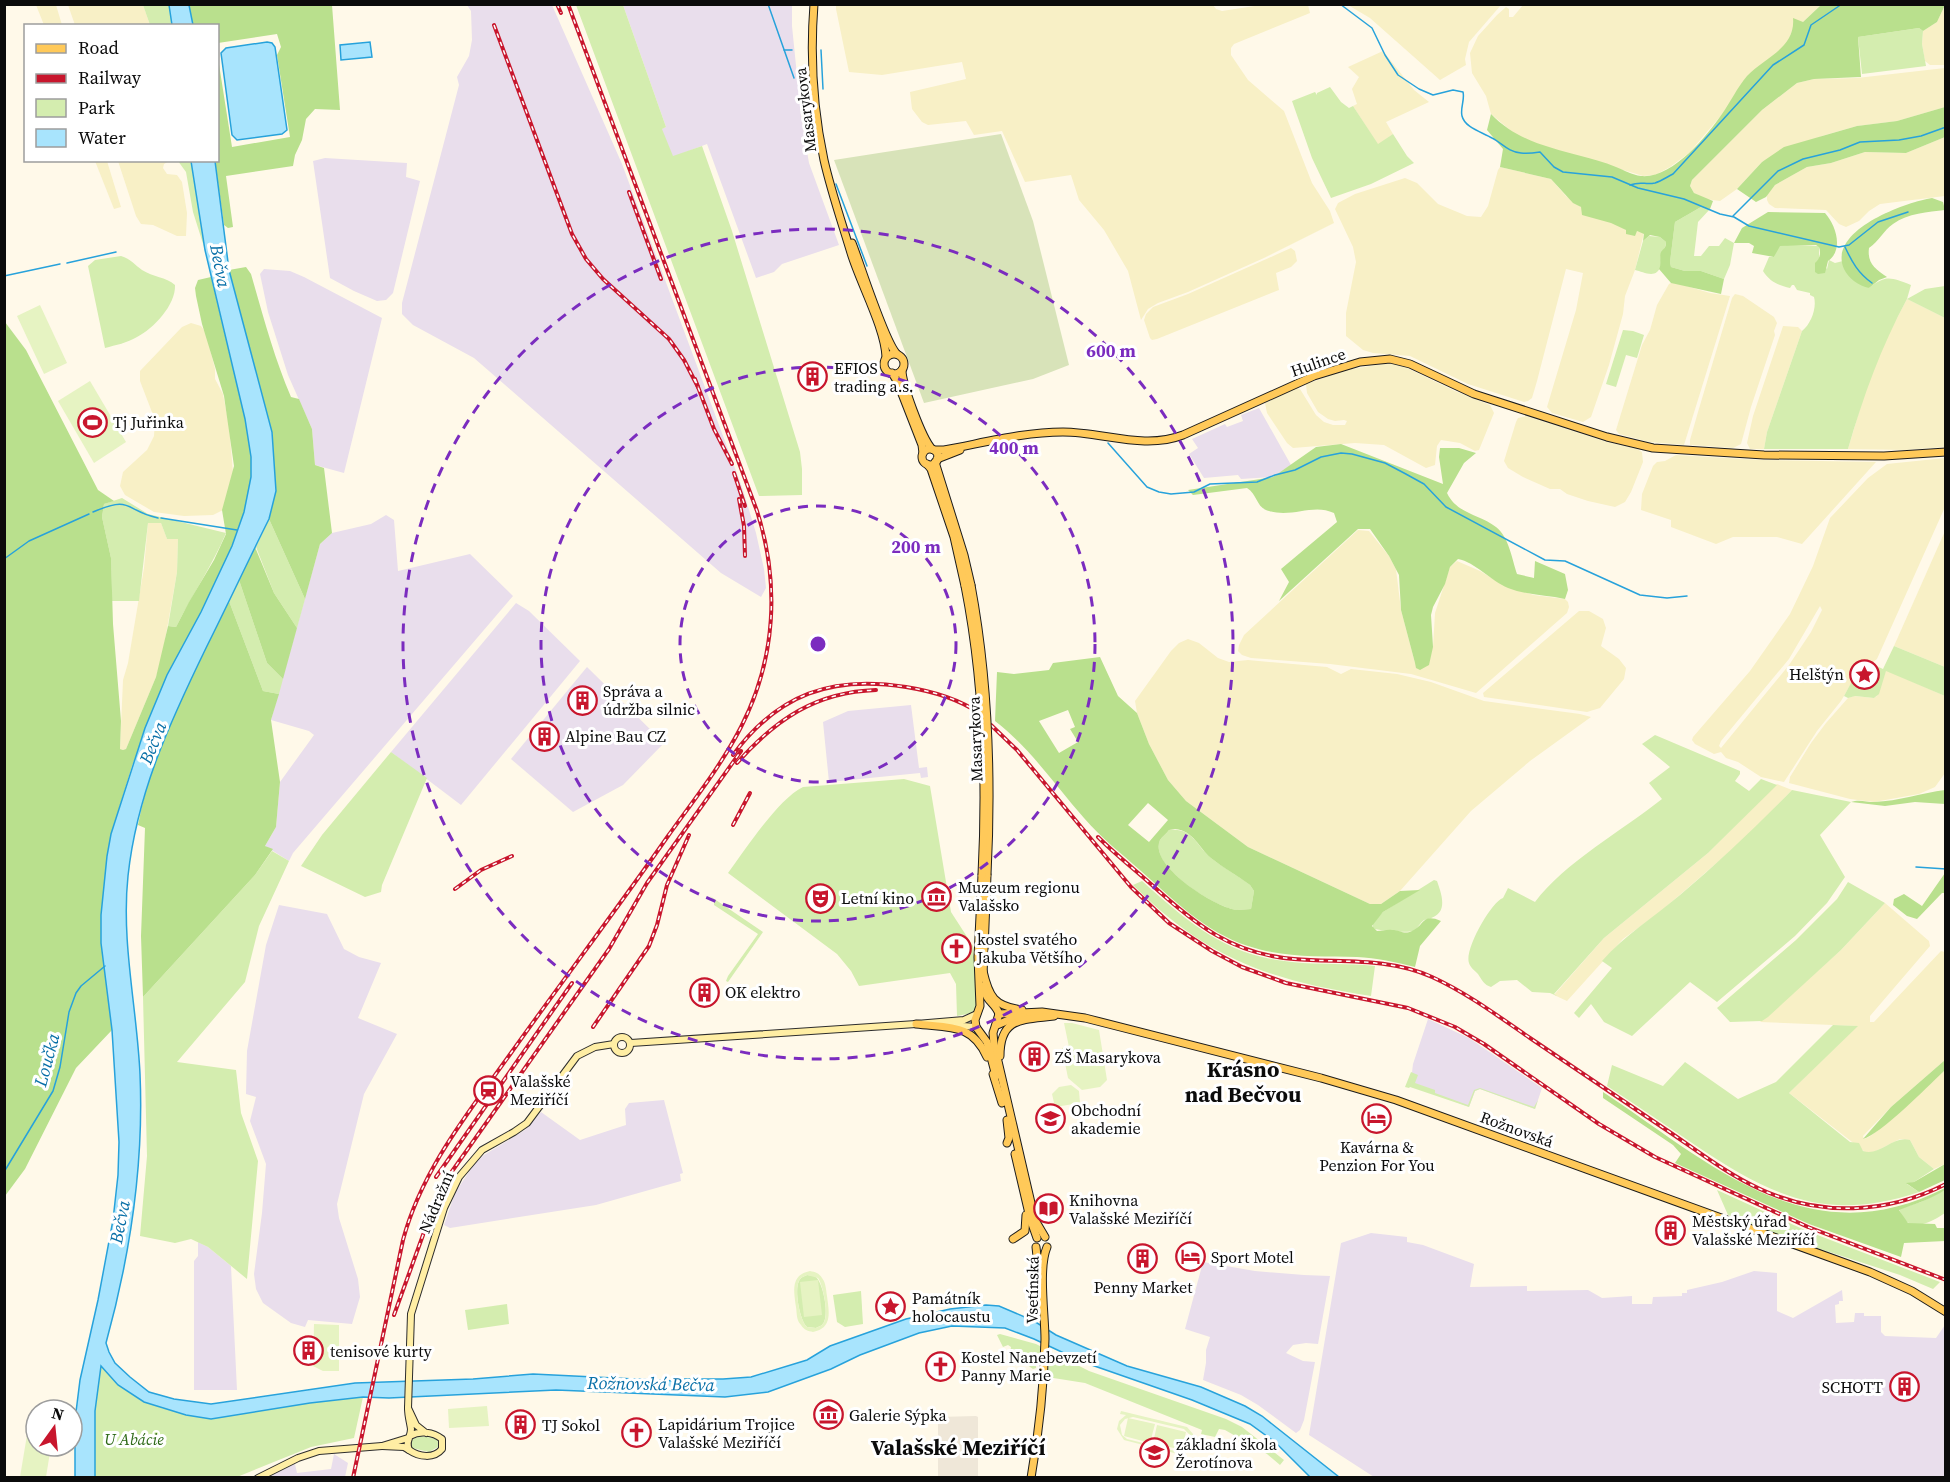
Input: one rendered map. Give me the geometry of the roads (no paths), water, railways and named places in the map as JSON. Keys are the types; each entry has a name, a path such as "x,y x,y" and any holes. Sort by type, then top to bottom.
{"main road":[{"name":"Masarykova","path":"814,4 812,59 825,162 851,254 881,335 886,357 885,367 897,381 923,453"},
{"name":"Masarykova","path":"839,210 893,351 904,360 902,370 906,389 924,435 933,450"},
{"path":"886,357 897,354"},
{"name":"Hulince","path":"933,450 1038,433 1064,432 1147,442 1164,441 1183,435 1314,375 1344,366 1386,359 1415,365 1474,394 1624,441 1666,450 1764,455 1884,456 1946,452"},
{"path":"892,373 902,370"},
{"name":"Hulince","path":"936,461 976,444"},
{"path":"928,449 933,450 937,454 936,461 927,464 923,459 923,453 928,449"},
{"name":"Masarykova","path":"936,461 964,555 978,658 984,731 984,992 999,1014"},
{"name":"Masarykova","path":"927,464 933,475 968,585"},
{"name":"Masarykova","path":"978,1012 978,957 985,875"},
{"path":"983,970 988,991 997,1002 1011,1008 1042,1012"},
{"path":"1041,1237 1000,1076 993,1038 999,1014 990,1008 978,1012 975,1022 987,1042 1030,1218 1041,1237 1048,1242 1047,1247 1041,1250 1036,1247 1035,1242 1041,1237"},
{"name":"Nádražní","path":"630,1043 964,1020 978,1012"},
{"name":"Rožnovská","path":"999,1014 1042,1012 1105,1022 1303,1074 1409,1105 1870,1272 1912,1291 1946,1312"},
{"path":"1000,1076 1000,1044 1007,1027 1026,1020 1065,1015"},
{"name":"Rožnovská","path":"996,1027 1011,1019 1022,1017 1065,1015"},
{"path":"916,1024 955,1029 967,1032 976,1038 988,1060 1005,1112 1009,1138 1007,1143"},
{"name":"Nádražní","path":"916,1024 976,1026"},
{"path":"976,1026 984,1031 996,1027"},
{"name":"Nádražní","path":"622,1036 628,1038 630,1043 629,1050 623,1053 617,1051 614,1044 616,1039 622,1036"},
{"name":"Nádražní","path":"409,1437 408,1373 411,1312 444,1208 459,1177 476,1154 527,1123 577,1056 595,1047 614,1044"},
{"path":"1013,1239 1024,1233 1027,1224 1015,1151"},
{"name":"Vsetínská","path":"1036,1247 1042,1279"},
{"name":"Vsetínská","path":"1030,1478 1042,1368 1042,1279 1047,1247"},
{"path":"408,1406 416,1425 426,1433"},
{"path":"258,1478 298,1458 319,1451 382,1446 404,1447 424,1456 439,1453 443,1446 438,1436 416,1433 382,1446"},
{"path":"409,1437 407,1445 409,1450"}],"water":[{"path":"169,5 189,5 193,24 172,24"},
{"path":"370,42 372,57 341,60 340,45"},
{"path":"272,43 275,47 287,130 282,134 237,140 232,135 221,53 226,48"},
{"path":"191,162 215,162 229,270 272,432 276,491 269,519 194,674 157,757 139,815 133,845 128,876 126,926 140,1074 140,1142 128,1244 106,1343 115,1363 149,1392 174,1399 211,1404 355,1383 473,1379 533,1374 676,1381 723,1379 751,1377 807,1360 830,1346 906,1319 950,1309 999,1306 1034,1321 1056,1335 1127,1366 1201,1387 1245,1406 1262,1416 1339,1477 1310,1477 1275,1442 1250,1424 1192,1400 1083,1362 1005,1328 952,1326 919,1333 768,1392 725,1397 556,1390 389,1398 363,1397 211,1419 186,1415 144,1402 118,1385 101,1366 95,1411 95,1477 75,1478 75,1458 84,1458 84,1398 78,1398 80,1380 113,1220 118,1175 119,1142 112,1030 101,943 101,915 107,856 111,834 145,728 167,675 201,612 232,546 244,512 251,477 251,457 245,419 205,250"}],"waterway":[{"path":"768,4 794,78"},
{"path":"1340,4 1372,28 1398,75 1433,95 1453,90 1463,92 1462,116 1470,127 1512,151 1540,152 1554,167 1563,172 1612,177 1638,188 1684,199 1720,214 1734,217 1749,226 1839,247 1849,245 1878,222 1908,212"},
{"path":"1630,185 1655,183 1673,174 1773,65 1804,45 1811,25 1842,4"},
{"path":"784,50 792,50"},
{"path":"821,50 823,89"},
{"path":"1733,216 1778,171 1803,159 1840,150 1860,142 1899,140 1921,136 1946,127"},
{"path":"836,184 867,266"},
{"path":"1845,247 1856,267 1872,283"},
{"path":"67,263 116,252"},
{"path":"4,276 60,264"},
{"path":"1108,443 1147,487 1171,494 1194,492 1210,484 1257,482 1295,470 1321,457 1341,453 1352,454 1385,463 1404,473 1424,484 1446,507 1545,560 1565,561 1640,595 1667,598 1687,596"},
{"path":"93,512 122,504 158,518"},
{"path":"4,559 29,541 89,514"},
{"path":"161,518 237,530"},
{"path":"1916,867 1946,869"},
{"name":"Loučka","path":"4,1172 53,1091 60,1067 69,1012 76,993 105,966"}],"railway":[{"path":"557,4 561,13"},
{"path":"353,1478 403,1240 422,1189 463,1119 725,756 753,701 768,648 771,620 769,566 757,511 568,4"},
{"path":"494,25 572,234 586,259 603,279 669,339 684,360 698,387"},
{"path":"629,192 661,279"},
{"path":"695,379 714,429 732,464"},
{"path":"734,473 745,506"},
{"path":"739,499 744,526 745,556"},
{"path":"733,755 750,734 769,717 788,704 831,687 854,684 906,687 944,696 979,713"},
{"path":"737,763 782,721 816,702 834,696 876,690"},
{"path":"991,725 1017,750 1131,887 1169,923 1212,951 1242,967 1286,983 1408,1008 1455,1027 1484,1044 1599,1124 1655,1157 1808,1227 1946,1280"},
{"path":"394,1315 431,1213 448,1177 609,949 647,883 741,751"},
{"path":"733,825 750,793"},
{"path":"593,1027 649,946 667,885 689,835"},
{"path":"1098,837 1184,913 1233,944 1272,956 1294,959 1398,966 1445,983 1494,1013 1722,1168 1760,1189 1806,1204 1830,1208 1853,1208 1900,1201 1946,1184"},
{"path":"455,889 481,870 512,856"},
{"path":"436,1177 572,983"}],"place":[{"name":"EFIOS trading a.s.","path":"813,377"},
{"name":"Tj Juřinka","path":"92,422"},
{"name":"Helštýn","path":"1865,674"},
{"name":"Správa a údržba silnic","path":"582,700"},
{"name":"Alpine Bau CZ","path":"544,736"},
{"name":"Muzeum regionu Valašsko","path":"937,896"},
{"name":"Letní kino","path":"820,898"},
{"name":"kostel svatého Jakuba Většího","path":"956,948"},
{"name":"OK elektro","path":"704,992"},
{"name":"ZŠ Masarykova","path":"1034,1057"},
{"name":"Valašské Meziříčí","path":"489,1090"},
{"name":"Obchodní akademie","path":"1050,1119"},
{"name":"Kavárna & Penzion For You","path":"1377,1119"},
{"name":"Knihovna Valašské Meziříčí","path":"1048,1209"},
{"name":"Městský úřad Valašské Meziříčí","path":"1671,1230"},
{"name":"Sport Motel","path":"1190,1257"},
{"name":"Penny Market","path":"1143,1259"},
{"name":"Památník holocaustu","path":"891,1307"},
{"name":"tenisové kurty","path":"309,1351"},
{"name":"Kostel Nanebevzetí Panny Marie","path":"940,1366"},
{"name":"SCHOTT","path":"1904,1387"},
{"name":"Galerie Sýpka","path":"828,1415"},
{"name":"TJ Sokol","path":"521,1425"},
{"name":"Lapidárium Trojice Valašské Meziříčí","path":"637,1433"},
{"name":"základní škola Žerotínova","path":"1155,1453"}],"district":[{"name":"Krásno nad Bečvou","path":"1243,1082"},
{"name":"Valašské Meziříčí","path":"958,1447"}],"water label":[{"name":"Bečva","path":"220,266"},
{"name":"Bečva","path":"153,743"},
{"name":"Bečva","path":"120,1222"},
{"name":"Rožnovská Bečva","path":"651,1384"}],"park label":[{"name":"U Abácie","path":"134,1439"}]}
